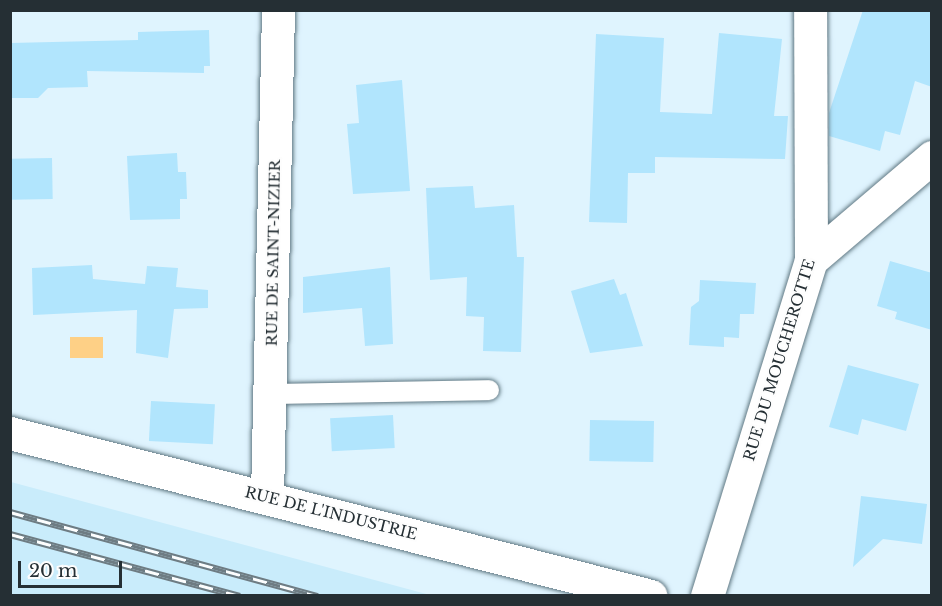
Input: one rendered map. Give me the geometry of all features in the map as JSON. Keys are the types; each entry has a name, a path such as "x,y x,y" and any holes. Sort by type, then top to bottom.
{"street":[{"name":"RUE DE SAINT-NIZIER","path":"267,496 278,10"},
{"name":"RUE DU MOUCHEROTTE","path":"707,596 811,260 810,10"},
{"path":"811,260 932,157"},
{"name":"RUE DE L'INDUSTRIE","path":"10,433 267,496 651,596"}],"lane":[{"path":"269,394 489,390"}],"shaded area":[{"path":"70,337 103,337 103,358 70,358"},
{"path":"11,482 430,595 11,595"}],"building":[{"path":"863,10 932,10 932,87 915,81 900,135 885,131 880,151 829,136 829,113"},
{"path":"209,30 210,66 204,66 204,73 87,71 88,87 48,88 38,98 10,98 10,43 138,40 138,32"},
{"path":"719,33 782,39 774,116 788,116 785,159 655,157 655,173 628,173 627,223 589,222 596,34 664,38 660,112 712,114"},
{"path":"402,80 410,191 353,194 347,124 359,123 356,85"},
{"path":"177,153 178,172 186,172 187,199 180,199 180,219 130,220 127,156"},
{"path":"52,158 53,199 11,200 10,159"},
{"path":"473,186 475,208 514,205 517,257 524,257 521,352 483,351 484,317 466,316 467,277 430,280 426,188"},
{"path":"890,261 932,273 932,330 895,319 897,312 877,306"},
{"path":"92,265 93,279 145,284 147,266 178,268 176,287 208,290 208,308 174,309 168,358 136,353 137,310 33,315 32,268"},
{"path":"390,267 393,344 365,346 362,308 303,313 303,277"},
{"path":"614,279 620,295 626,293 643,346 590,353 571,291"},
{"path":"700,280 756,283 754,314 740,314 739,338 724,337 724,347 689,345 691,307 699,301"},
{"path":"848,365 919,384 906,431 862,419 858,435 829,427"},
{"path":"151,401 215,404 213,444 149,441"},
{"path":"393,415 395,448 332,451 330,418"},
{"path":"590,420 654,421 653,462 589,461"},
{"path":"861,496 927,504 922,544 883,539 853,567"}],"railway":[{"path":"10,512 318,596"},
{"path":"10,534 240,596"}]}
